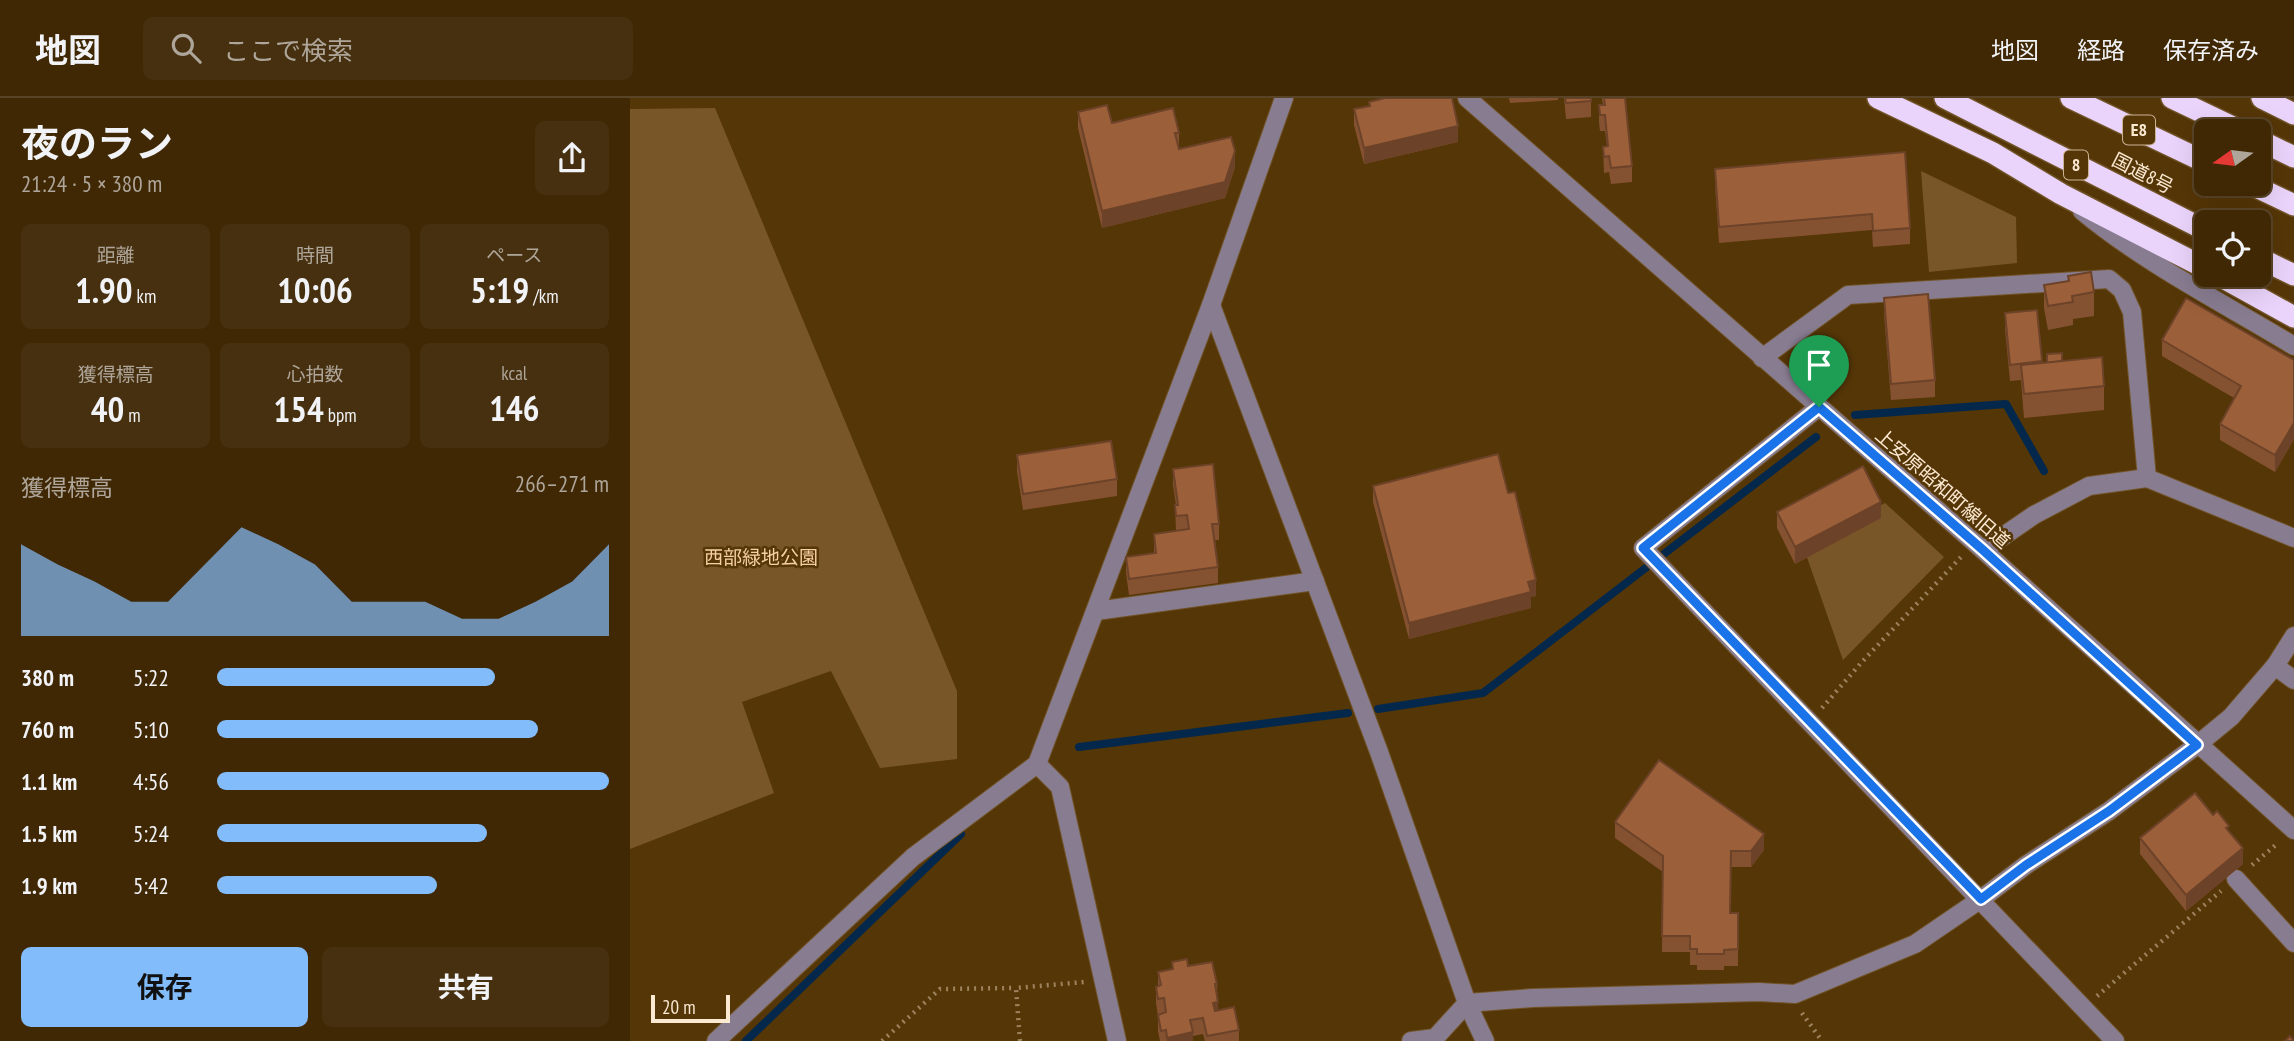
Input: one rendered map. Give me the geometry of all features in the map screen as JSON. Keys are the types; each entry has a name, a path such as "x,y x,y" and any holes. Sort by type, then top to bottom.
{"highway":[{"path":"1878,98 1993,153 2061,194 2194,262"},
{"name":"国道8号","path":"1945,98 2194,224"},
{"name":"E8","path":"2071,98 2194,157"},
{"name":"E8","path":"2172,98 2216,119"},
{"path":"2262,98 2294,114"},
{"path":"2272,146 2294,157"},
{"path":"2272,194 2294,205"},
{"path":"2271,264 2294,275"},
{"path":"2240,287 2294,317"},
{"path":"2247,287 2294,306"}],"street":[{"path":"716,1041 913,857 1037,764 1211,305 1284,98"},
{"name":"上安原昭和町線旧道","path":"1467,98 1978,547 2294,830"},
{"path":"2061,194 2122,241 2294,346"},
{"path":"1762,358 1848,295 2109,279 2122,290 2132,312 2147,478"},
{"path":"1211,305 1379,752 1467,1003 1485,1041"},
{"path":"1819,407 1643,548 2115,1041"},
{"path":"1978,547 2089,486 2147,478 2294,538"},
{"path":"1096,611 1315,581"},
{"path":"1411,1041 1435,1038 1467,1003 1532,998 1759,992 1795,994 1915,944 2026,865 2109,811 2197,745 2231,717 2275,666 2294,636"},
{"path":"2275,666 2294,680"},
{"path":"1037,764 1060,787 1117,1041"},
{"path":"2236,879 2293,941"}],"path":[{"path":"1810,722 1860,664 1978,547"},
{"path":"2083,1007 2294,830"},
{"path":"882,1041 940,989 1016,988 1103,980"},
{"path":"1016,988 1020,1041"},
{"path":"1795,994 1804,1016 1822,1041"}],"green space":[{"name":"西部緑地公園","path":"715,108 957,691 957,759 880,768 831,671 742,702 774,793 630,849 630,109"},
{"path":"1921,171 2016,217 2017,263 1929,272"},
{"path":"1885,503 1944,557 1843,660 1803,546"}],"building":[{"path":"1385,98 1452,98 1458,126 1364,148 1354,109 1370,106 1369,102"},
{"path":"1565,98 1591,98 1591,101 1566,103"},
{"path":"1604,98 1625,98 1632,166 1611,168 1609,156 1604,157 1603,147 1608,146 1605,115 1600,115 1599,105 1605,105"},
{"path":"1107,105 1112,123 1173,108 1179,133 1175,133 1179,149 1231,137 1235,151 1225,182 1102,211 1078,112"},
{"path":"1905,152 1910,228 1873,231 1872,214 1719,227 1715,169"},
{"path":"2091,272 2094,292 2072,296 2073,302 2048,306 2044,285 2069,281 2068,276"},
{"path":"1928,294 1935,380 1891,384 1884,298"},
{"path":"2186,298 2294,360 2294,423 2275,455 2220,424 2241,386 2162,340"},
{"path":"2037,310 2042,361 2010,365 2005,313"},
{"path":"2062,353 2062,361 2047,363 2047,354"},
{"path":"2102,357 2104,386 2024,394 2021,365"},
{"path":"1111,441 1117,479 1023,494 1017,455"},
{"path":"1498,454 1508,493 1515,492 1536,580 1528,582 1531,592 1409,623 1373,486"},
{"path":"1213,464 1219,524 1212,524 1218,567 1129,579 1126,557 1156,553 1154,534 1189,529 1187,515 1176,516 1175,505 1178,505 1173,469"},
{"path":"1863,466 1881,502 1795,547 1777,512"},
{"path":"1659,760 1764,834 1751,851 1731,851 1730,913 1738,913 1738,949 1724,950 1724,954 1697,954 1697,949 1690,949 1690,936 1662,936 1663,856 1615,822"},
{"path":"2195,793 2213,815 2217,811 2229,826 2226,828 2243,848 2186,895 2140,838"},
{"path":"1187,959 1188,966 1212,962 1217,984 1218,1002 1213,1003 1215,1011 1234,1007 1239,1030 1207,1036 1203,1018 1190,1020 1193,1032 1167,1038 1166,1030 1161,1031 1158,1015 1166,1012 1164,998 1158,999 1156,987 1161,985 1158,972 1173,969 1172,962"}],"waterway":[{"path":"1855,415 2006,404 2044,471"},
{"path":"1378,709 1483,693 1816,437"},
{"path":"1079,747 1348,713"},
{"path":"746,1041 961,834"}],"route":[{"path":"1819,407 1983,550 2197,745 2109,811 2026,865 1981,899 1643,548 1819,407"}]}
